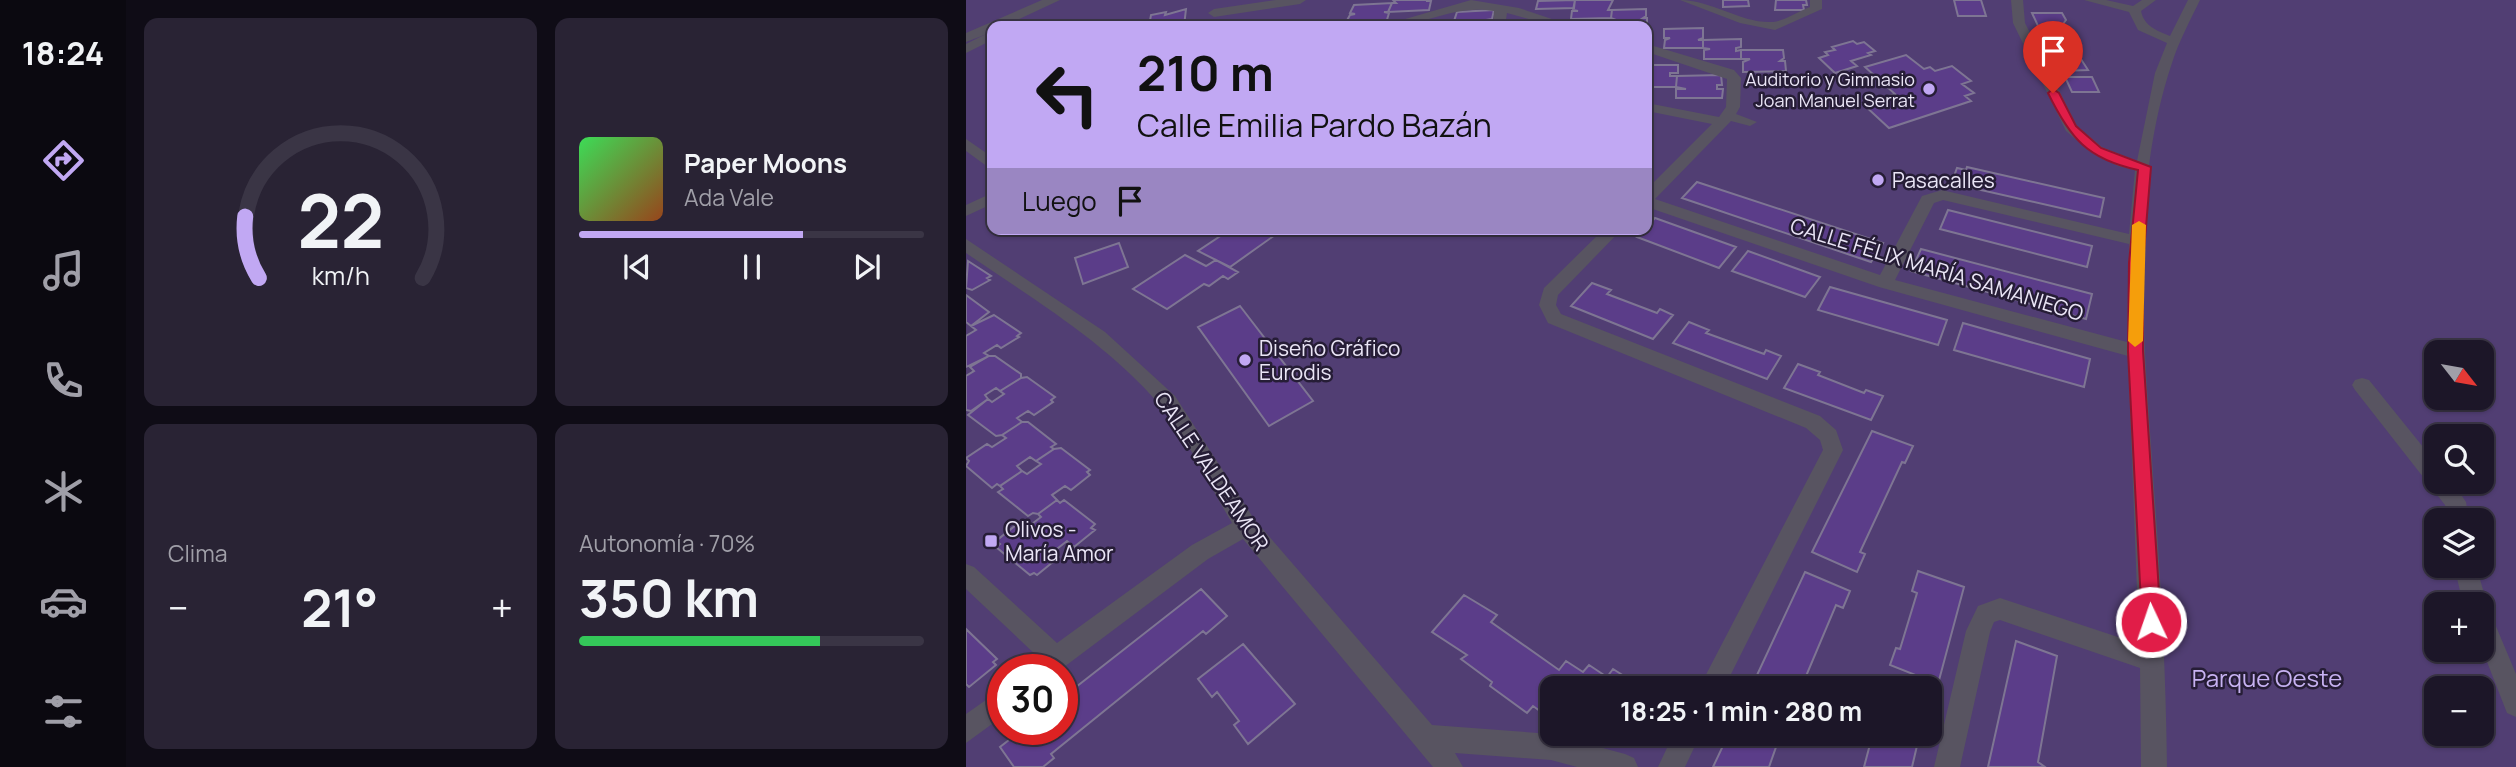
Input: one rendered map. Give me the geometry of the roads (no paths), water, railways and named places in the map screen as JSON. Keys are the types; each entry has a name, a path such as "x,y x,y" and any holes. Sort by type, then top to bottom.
{"street":[{"path":"1009,21 1053,0"},
{"path":"1229,0 1210,17 1300,0"},
{"path":"1686,0 1775,26 1816,9 1816,0"},
{"path":"2017,0 2019,23 2071,128 2097,150 2123,163 2144,167"},
{"path":"2090,0 2111,2 2135,10"},
{"path":"2135,10 2150,0"},
{"path":"2154,767 2153,660 2135,351 2137,242 2144,167 2162,73 2194,0"},
{"path":"1406,21 1471,4 1501,8 1549,21"},
{"path":"1500,21 1501,8"},
{"path":"2135,10 2137,22 2145,29 2174,41"},
{"path":"966,38 987,29"},
{"path":"966,49 987,38"},
{"path":"1652,50 1729,73 1734,78 1733,107 1725,119 1652,195"},
{"path":"1652,108 1750,122"},
{"path":"966,143 987,161"},
{"path":"1885,283 1928,200 1934,195 2137,242"},
{"path":"966,211 987,200"},
{"name":"CALLE FÉLIX MARÍA SAMANIEGO","path":"1652,202 1885,283 2135,351"},
{"path":"1608,235 1550,292 1546,303 1549,314 1558,322 1813,422 1829,436 1833,450 1718,676"},
{"name":"CALLE VALDEAMOR","path":"966,245 1061,310 1152,383 1168,401 1246,526 1450,767"},
{"path":"2362,385 2424,464"},
{"path":"1062,654 1200,552 1246,526"},
{"path":"966,573 1039,654"},
{"path":"1947,767 1978,631 1986,614 2000,609 2020,614 2153,660"},
{"path":"2494,650 2516,704"},
{"path":"966,730 987,713"},
{"path":"1427,738 1551,747 1625,767"},
{"path":"1671,767 1682,746"}],"place":[{"name":"Auditorio y Gimnasio Joan Manuel Serrat","path":"1929,89"},
{"name":"Pasacalles","path":"1878,180"},
{"name":"Diseño Gráfico Eurodis","path":"1245,360"},
{"name":"Olivos - María Amor","path":"991,541"}],"park label":[{"name":"Parque Oeste","path":"2267,677"}]}
